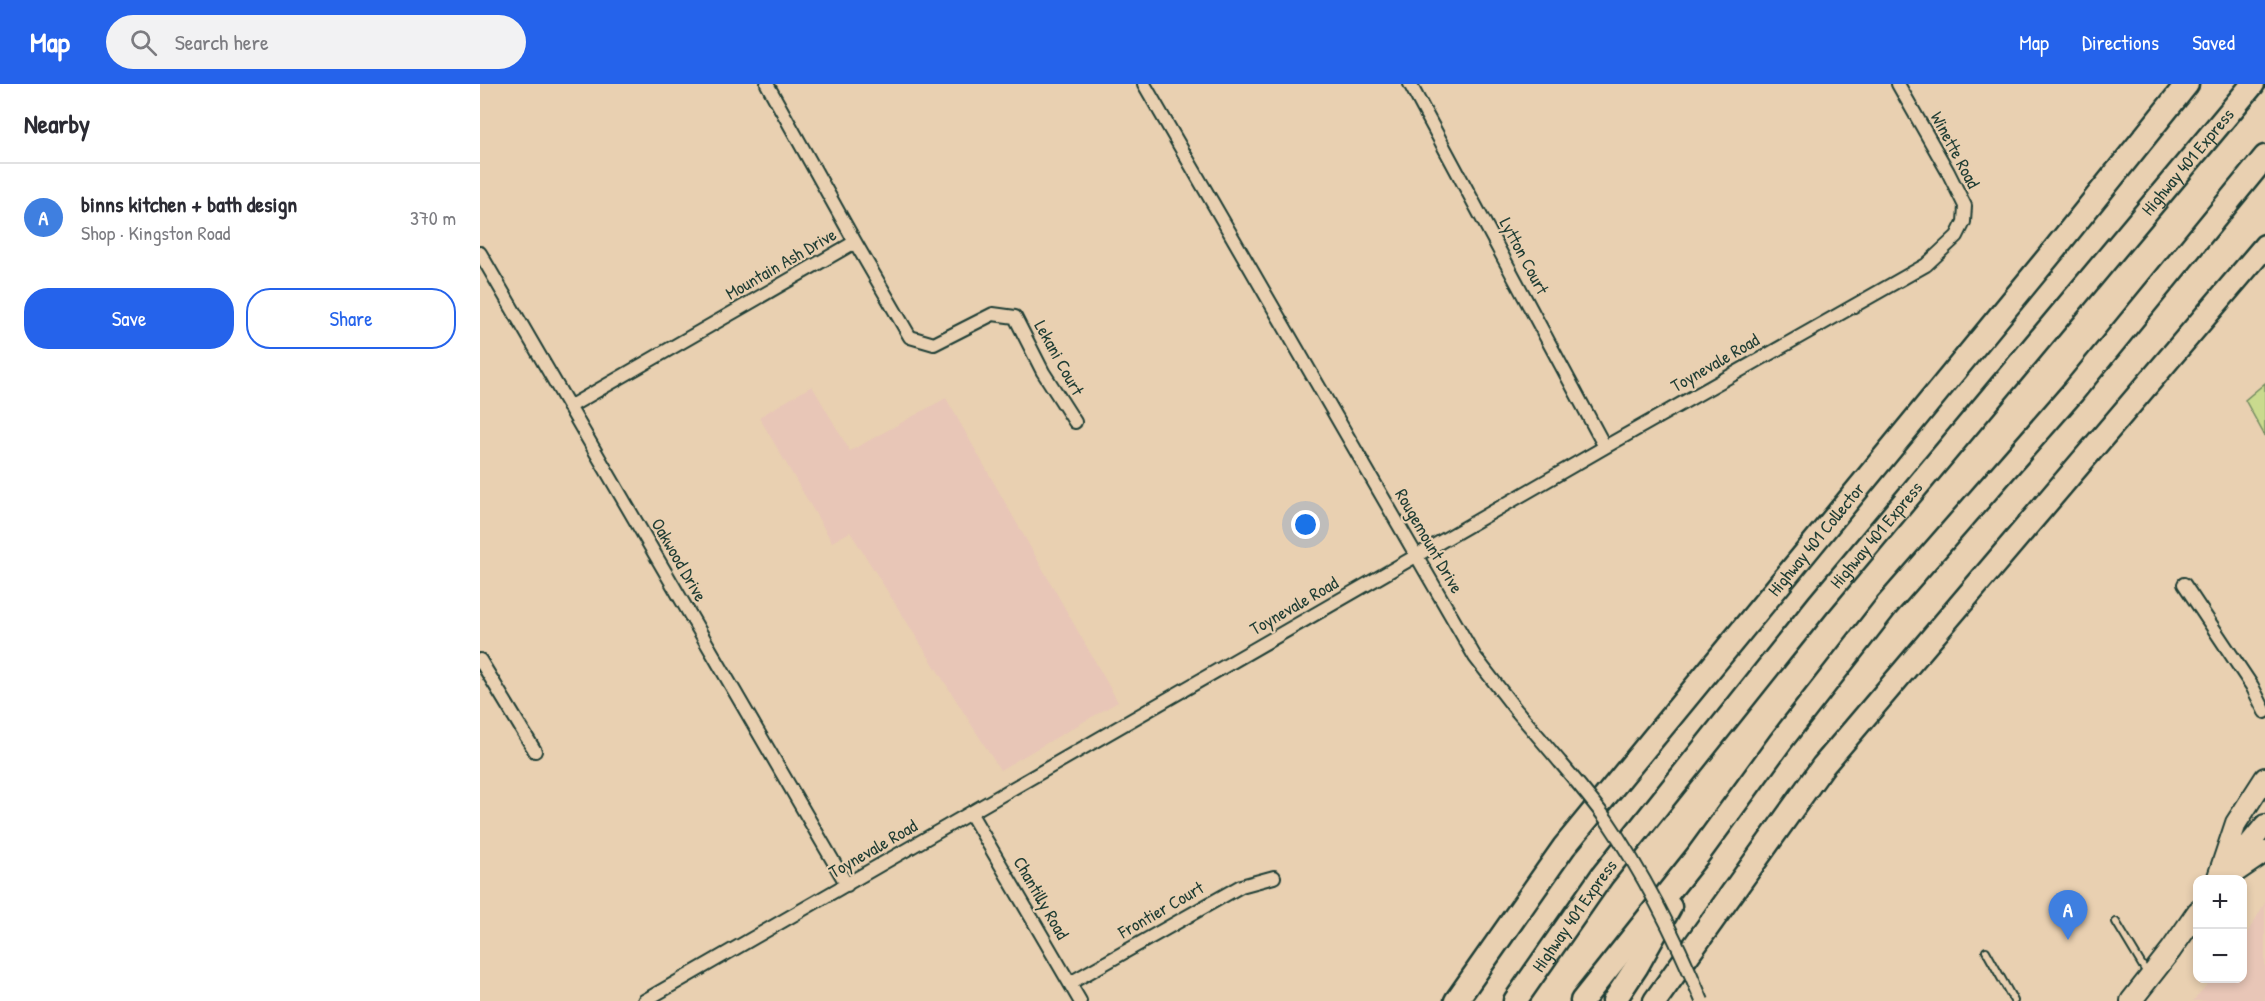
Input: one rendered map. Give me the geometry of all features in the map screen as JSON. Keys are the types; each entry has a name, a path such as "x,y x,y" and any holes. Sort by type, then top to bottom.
{"highway":[{"name":"Highway 401 Collector","path":"1456,1001 1564,848 2047,259 2187,84"},
{"name":"Highway 401 Express","path":"1515,1001 1602,876 1818,605 2253,84"},
{"path":"1582,1001 1698,855 1781,741 1887,605 2073,392 2265,157"},
{"path":"1655,1001 1823,766 2265,246"},
{"path":"1614,1001 1637,966 1698,855"}],"main road":[{"path":"2222,875 2236,823 2265,778"},
{"path":"2224,875 2265,825"},
{"path":"2228,875 2265,852"},
{"path":"2131,1001 2193,918"}],"street":[{"name":"Mountain Ash Drive","path":"569,407 855,242 766,84"},
{"name":"Rougemount Drive","path":"1144,84 1475,657 1605,818 1653,895 1702,1001"},
{"name":"Lytton Court","path":"1410,84 1605,447"},
{"name":"Winette Road","path":"1898,84 1965,206 1964,222 1957,236"},
{"name":"Toynevale Road","path":"644,1001 1605,447 1926,265 1957,236"},
{"name":"Lekani Court","path":"855,242 910,337 934,344 993,314 1015,317 1044,372 1075,422"},
{"name":"Oakwood Drive","path":"480,253 847,885"},
{"path":"2184,584 2252,686 2265,712"},
{"path":"480,660 535,751"},
{"name":"Chantilly Road","path":"971,814 1080,1001"},
{"name":"Frontier Court","path":"1070,983 1241,886 1274,877"}],"lane":[{"path":"2116,922 2150,978"},
{"path":"1986,951 2014,1001"}],"shaded area":[{"path":"812,386 850,451 946,398 1118,702 1000,770 850,532 832,542 759,417"},
{"path":"2265,903 2265,1001 2193,1001 2209,983 2247,983 2247,933"}],"green space":[{"path":"2265,383 2265,436 2245,400"}],"place":[{"name":"binns kitchen + bath design","path":"2068,940"}]}
